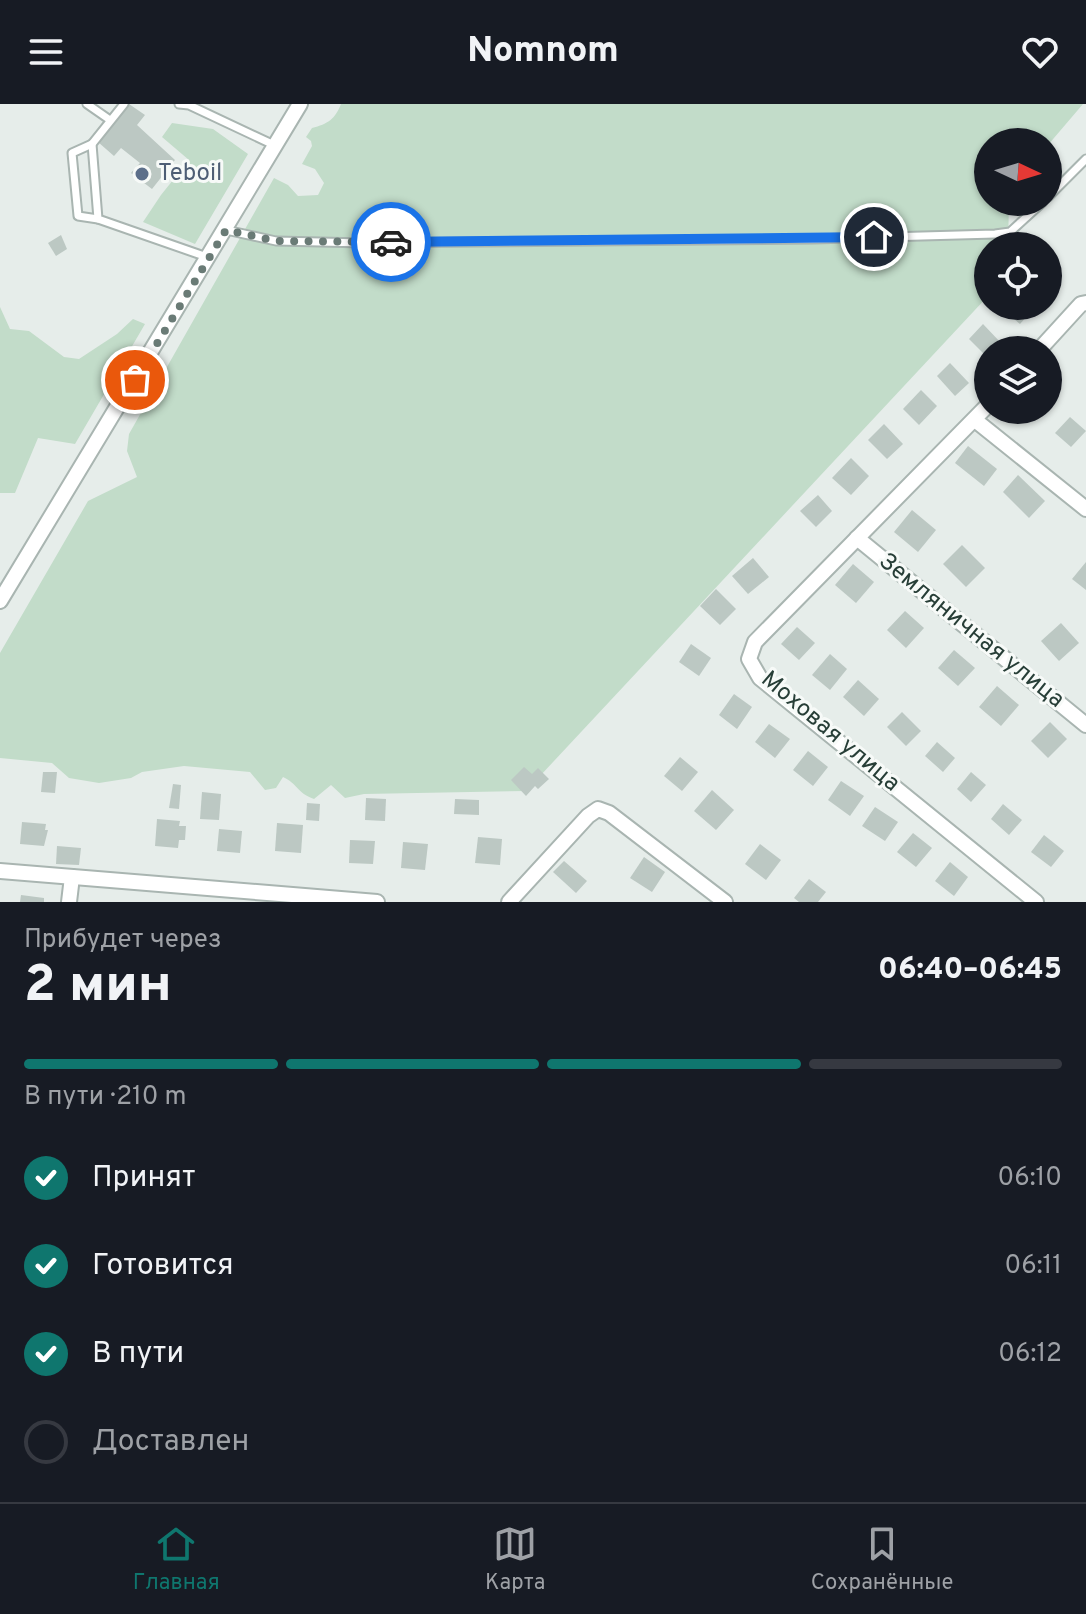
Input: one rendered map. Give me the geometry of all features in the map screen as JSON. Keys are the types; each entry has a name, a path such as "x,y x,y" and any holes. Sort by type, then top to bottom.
{"street":[{"path":"0,601 300,104"},
{"path":"1052,336 1083,304"},
{"name":"Моховая улица","path":"974,421 755,642 749,659 760,678 1036,902"},
{"path":"980,424 1086,509"},
{"name":"Земляничная улица","path":"857,538 1086,725"},
{"path":"509,902 598,809 609,813 725,902"},
{"path":"0,871 228,896 377,902"},
{"path":"69,902 72,877"}],"lane":[{"path":"87,104 110,120"},
{"path":"124,104 92,144 72,153 78,216 98,219 209,258"},
{"path":"179,104 189,105 274,145"},
{"path":"92,144 98,219"},
{"path":"1062,183 1086,159"},
{"path":"226,230 276,241 365,243 813,239 995,234 1010,232 1028,216"}],"green space":[{"path":"341,104 1083,104 1062,129 974,128 974,216 1009,216 1008,232 974,232 974,311 526,791 364,794 345,798 331,785 314,799 283,777 276,788 265,790 250,772 184,766 99,783 69,778 52,763 0,758 0,653 88,501 137,477 127,451 129,434 274,178 288,185 298,196 318,195 324,183 315,169 302,164 312,146 306,137 312,128 322,125 336,114"},
{"path":"172,123 213,129 248,154 195,244 143,222 189,160 162,137"},
{"path":"0,307 10,329 29,331 64,357 79,359 117,334 133,319 145,324 75,444 38,438 15,493 0,493"}],"building":[{"path":"129,104 145,115 137,125 175,160 152,189 131,173 140,163 121,148 114,156 98,142"},
{"path":"61,235 67,249 56,256 48,243"},
{"path":"983,324 994,336 974,336 974,344 969,339"},
{"path":"950,363 969,383 955,396 937,376"},
{"path":"921,390 937,406 919,425 903,409"},
{"path":"1070,417 1086,431 1071,447 1055,433"},
{"path":"884,424 903,444 887,459 868,440"},
{"path":"968,446 997,469 984,486 955,463"},
{"path":"851,458 869,476 851,495 832,478"},
{"path":"1018,475 1045,501 1029,518 1003,492"},
{"path":"818,495 832,511 816,527 800,511"},
{"path":"912,510 936,530 918,552 894,532"},
{"path":"962,545 985,568 966,587 943,564"},
{"path":"753,558 769,577 748,594 732,576"},
{"path":"1086,562 1086,590 1072,579"},
{"path":"853,564 874,582 856,603 835,585"},
{"path":"716,589 736,609 720,625 700,606"},
{"path":"905,611 924,628 906,648 887,630"},
{"path":"1061,623 1079,643 1059,661 1041,641"},
{"path":"797,627 815,643 799,660 781,644"},
{"path":"691,644 711,658 699,676 679,662"},
{"path":"954,650 975,668 958,686 938,668"},
{"path":"830,654 847,669 830,690 812,675"},
{"path":"858,680 879,699 864,716 843,697"},
{"path":"997,686 1019,705 1001,726 979,707"},
{"path":"734,694 752,707 737,729 719,715"},
{"path":"902,712 921,731 906,746 887,727"},
{"path":"1050,722 1067,739 1048,758 1031,741"},
{"path":"769,724 790,739 775,758 755,742"},
{"path":"937,742 955,758 943,772 925,756"},
{"path":"808,751 828,767 813,786 793,770"},
{"path":"680,757 698,772 682,791 664,776"},
{"path":"524,767 532,774 538,768 549,779 538,789 535,786 526,796 511,780"},
{"path":"43,772 57,772 55,793 41,792"},
{"path":"971,772 986,785 971,802 957,789"},
{"path":"841,781 864,796 850,816 828,800"},
{"path":"173,784 181,785 179,809 169,808"},
{"path":"712,790 734,810 716,830 694,811"},
{"path":"202,792 221,794 219,820 200,819"},
{"path":"366,798 386,799 385,821 365,820"},
{"path":"455,799 479,800 479,815 454,814"},
{"path":"307,803 320,804 319,821 306,820"},
{"path":"1003,804 1022,820 1009,835 991,819"},
{"path":"875,807 898,822 885,841 862,826"},
{"path":"157,819 180,821 179,826 186,826 185,840 179,840 178,848 155,846"},
{"path":"22,822 46,824 45,830 48,830 44,846 20,844"},
{"path":"277,823 303,825 301,853 275,851"},
{"path":"219,829 242,831 240,853 217,851"},
{"path":"913,833 932,848 916,867 897,852"},
{"path":"1044,835 1064,851 1051,867 1031,852"},
{"path":"478,837 502,839 500,865 475,863"},
{"path":"350,840 375,841 373,864 349,863"},
{"path":"403,842 428,844 425,870 401,868"},
{"path":"760,844 781,860 766,880 745,864"},
{"path":"57,846 81,848 79,865 56,864"},
{"path":"644,857 665,872 652,892 630,878"},
{"path":"564,861 587,881 576,893 553,872"},
{"path":"950,862 968,877 954,896 935,881"},
{"path":"809,879 826,892 818,902 799,902 794,898"},
{"path":"21,895 44,898 44,902 20,902"}],"way so far":[{"path":"135,380 226,230 276,241 391,242"}],"place":[{"name":"Teboil","path":"142,174"}],"route":[{"path":"391,242 874,237"}]}
